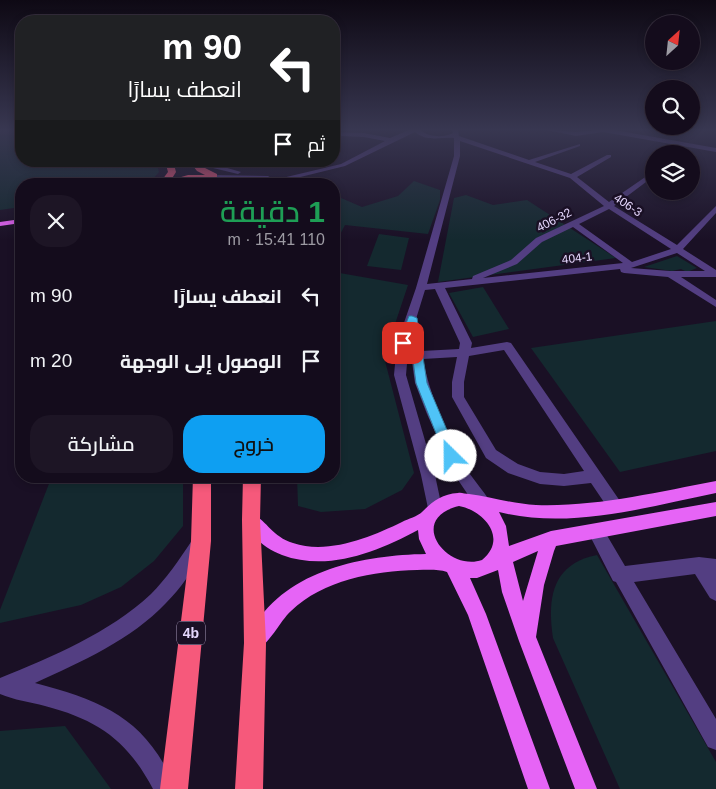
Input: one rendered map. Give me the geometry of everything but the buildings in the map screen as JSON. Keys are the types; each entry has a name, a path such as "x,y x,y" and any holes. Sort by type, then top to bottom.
{"highway":[{"path":"198,167 213,178"},
{"name":"4b","path":"174,789 201,540 202,483"},
{"path":"249,789 255,643 251,520 252,483"}],"main road":[{"path":"0,216 15,214"},
{"path":"0,224 15,222"},
{"path":"251,520 263,535 278,546 295,552 316,555 372,544 391,537 450,500 515,510 558,512 615,506 716,487"},
{"path":"479,504 500,527 502,537 498,557 528,641 586,789"},
{"path":"255,643 279,610 297,594 320,582 384,565 423,561 467,570 478,570 498,557 551,539 716,509"},
{"path":"430,513 425,529 427,541 434,553 450,565 478,614 539,789"},
{"path":"528,641 529,611 534,584 541,561 551,539"}],"street":[{"path":"430,513 428,475 400,375 403,343 421,288 454,166"},
{"name":"406-3","path":"541,166 572,177 609,206 716,274"},
{"path":"572,177 592,166"},
{"path":"215,167 245,174 252,178 286,178 333,167"},
{"name":"406-32","path":"463,284 514,262 540,240 609,206 645,180"},
{"name":"404-1","path":"421,288 631,265 677,250 714,213"},
{"path":"574,224 631,265"},
{"path":"604,268 670,274 716,274"},
{"path":"670,274 716,304"},
{"path":"439,287 466,343 458,382 458,397 491,454 514,469 540,478 564,480 595,476"},
{"path":"412,318 420,375 433,414 451,456 479,504"},
{"path":"417,355 464,353 507,346 615,506"},
{"path":"400,375 407,370 412,370 420,375"},
{"path":"596,532 619,575 716,739"},
{"path":"3,686 70,656 128,624 155,602 178,577 201,540"},
{"path":"619,575 708,566 716,592"},
{"path":"3,686 87,707 110,720 132,738 151,762 165,789"}],"shaded area":[{"path":"0,166 158,167 159,172 154,178 15,178 15,208 0,210"},
{"path":"414,181 440,190 440,200 428,234 345,225 340,235 340,198 362,207 398,196"},
{"path":"466,195 493,205 527,200 616,258 438,282 454,198"},
{"path":"379,234 409,238 401,270 367,266"},
{"path":"677,256 697,268 687,272 681,269 672,271 644,267"},
{"path":"340,273 408,285 384,357 414,473 402,490 365,509 321,512 298,506 297,483 340,483"},
{"path":"483,287 509,329 473,337 449,293"},
{"path":"716,321 716,451 620,472 531,348"},
{"path":"49,483 183,483 183,526 154,561 121,587 81,605 0,623 0,610"},
{"path":"597,555 716,762 716,789 620,789 553,638 551,623 552,597 562,575 570,566"},
{"path":"65,726 111,789 0,789 0,731"}],"route":[{"path":"403,343 412,318 422,383 451,456"}]}
